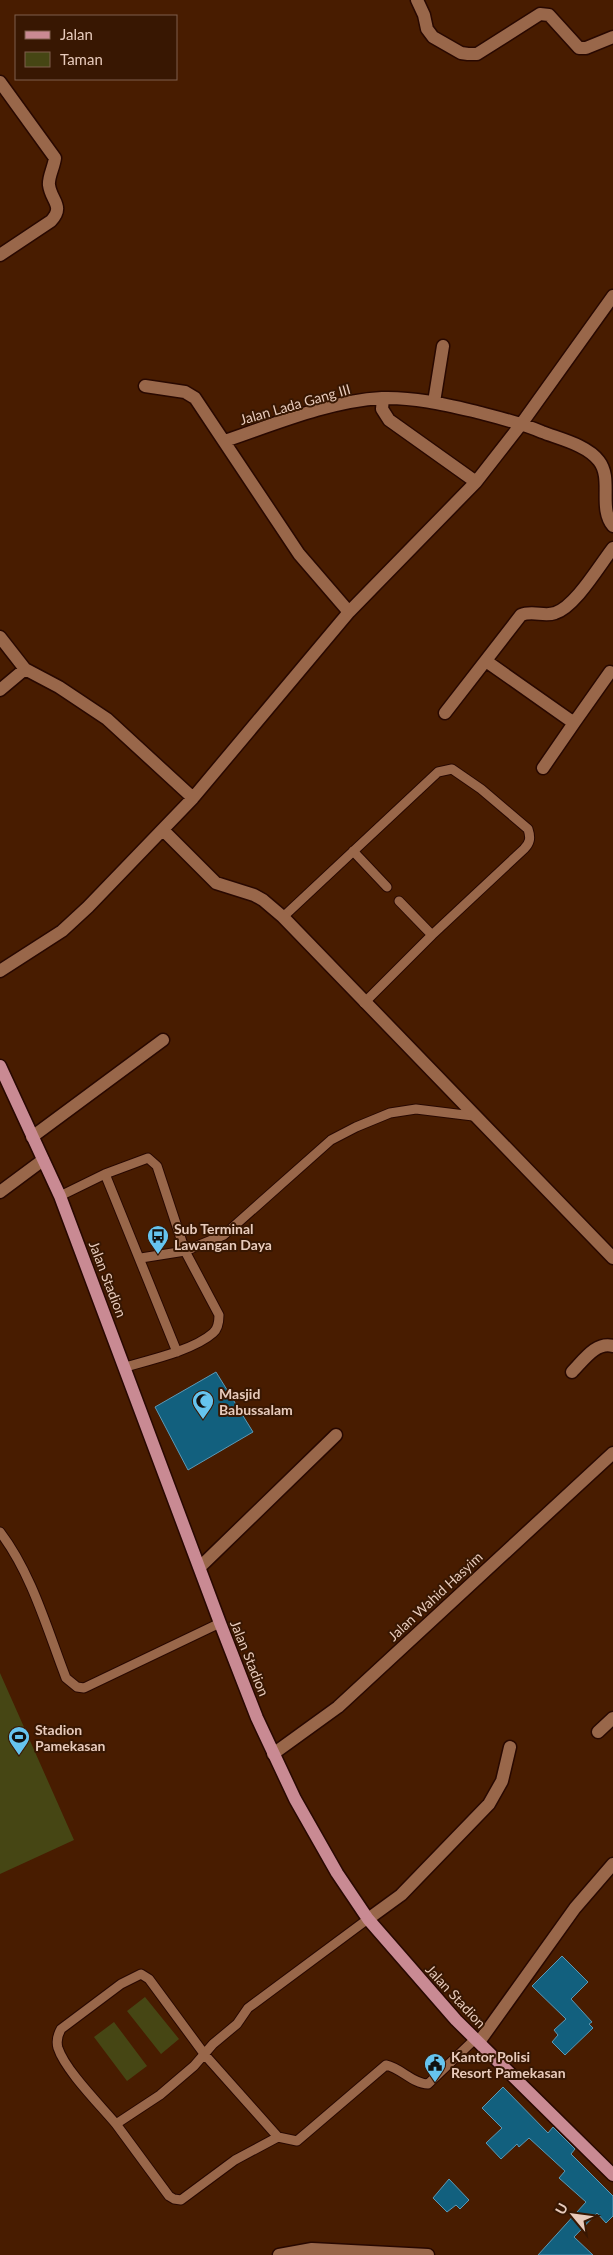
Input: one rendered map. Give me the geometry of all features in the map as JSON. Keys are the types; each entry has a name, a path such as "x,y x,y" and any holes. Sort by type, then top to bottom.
{"main road":[{"name":"Jalan Stadion","path":"0,1066 60,1196 220,1623 273,1754 295,1799 337,1873 368,1919 456,2020 613,2175"}],"street":[{"path":"417,0 424,15 427,30 433,37 461,53 477,54 540,14 549,15 579,48 586,48 613,37"},
{"path":"0,82 55,158 49,185 58,208 56,216 51,221 0,255"},
{"path":"0,971 62,930 88,907 193,798 349,612 476,482 522,423 613,296"},
{"path":"434,402 443,346"},
{"path":"145,386 185,392 195,398 299,554 349,612"},
{"path":"383,398 382,409 389,420 476,482"},
{"name":"Jalan Lada Gang III","path":"225,441 304,415 358,401 383,398 434,402 522,423 589,452 598,460 605,471 606,508 609,521 613,526"},
{"path":"445,713 521,615 534,612 554,614 570,605 613,548"},
{"path":"0,636 25,669 59,687 107,720 193,798"},
{"path":"486,661 574,723"},
{"path":"0,690 25,669"},
{"path":"543,768 610,672"},
{"path":"163,830 216,883 259,898 283,918 613,1258"},
{"path":"32,1137 163,1040"},
{"path":"0,1192 44,1160"},
{"path":"572,1372 595,1349 602,1345 613,1346"},
{"path":"200,1567 336,1435"},
{"name":"Jalan Wahid Hasyim","path":"273,1754 338,1707 613,1453"},
{"path":"598,1732 613,1718"},
{"path":"368,1919 401,1895 489,1804 502,1781 510,1747"},
{"path":"477,2040 575,1908 613,1864"},
{"path":"279,2255 312,2249 428,2255"}],"lane":[{"path":"283,918 438,772 452,769 481,789 528,829 530,836 529,844 432,935 364,1003"},
{"path":"354,851 386,887"},
{"path":"399,901 432,935"},
{"path":"141,1258 185,1251 224,1235 331,1140 356,1127 390,1113 416,1109 474,1116"},
{"path":"60,1196 105,1174 148,1158 153,1161 157,1166 185,1251 219,1315 219,1324 214,1333 177,1352 125,1366"},
{"path":"105,1174 121,1216 141,1258 177,1352"},
{"path":"0,1532 18,1559 30,1584 66,1678 77,1687 84,1688 220,1623"},
{"path":"116,2124 160,2095 205,2055 213,2044 238,2024 248,2008 368,1919"},
{"path":"278,2137 235,2160 181,2200 174,2200 165,2191 116,2124 77,2077 58,2047 57,2036 61,2030 86,2009 120,1984 141,1974 150,1979 205,2055 278,2137 296,2141 305,2136 386,2065 400,2070 422,2084 428,2084 477,2040"}],"green space":[{"name":"Stadion Pamekasan","path":"0,1673 74,1840 0,1874"},
{"path":"145,1997 179,2039 161,2054 127,2011"},
{"path":"114,2022 147,2066 127,2081 94,2037"}],"building":[{"name":"Masjid Babussalam","path":"216,1372 253,1432 188,1470 155,1407"},
{"path":"562,1956 588,1982 571,1999 592,2022 589,2024 593,2028 565,2055 552,2042 558,2035 554,2030 566,2019 532,1986"},
{"path":"503,2087 548,2133 553,2127 575,2149 571,2154 613,2196 613,2216 606,2223 597,2213 574,2237 593,2255 538,2255 586,2202 559,2178 565,2171 529,2138 519,2147 517,2144 501,2159 486,2143 502,2128 482,2108"},
{"path":"449,2179 469,2200 460,2209 456,2205 447,2212 433,2198"}],"place":[{"name":"Sub Terminal Lawangan Daya","path":"158,1255"},
{"name":"Masjid Babussalam","path":"203,1420"},
{"name":"Stadion Pamekasan","path":"19,1756"},
{"name":"Kantor Polisi Resort Pamekasan","path":"435,2083"}]}
